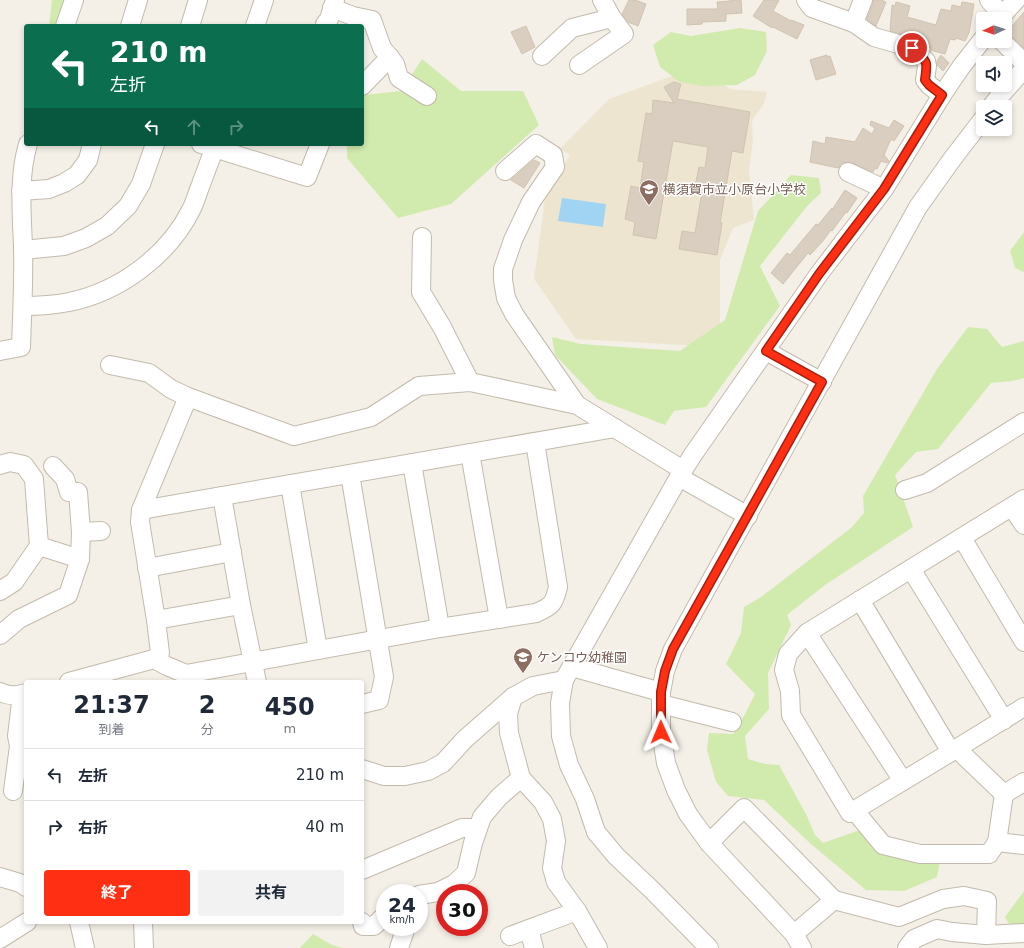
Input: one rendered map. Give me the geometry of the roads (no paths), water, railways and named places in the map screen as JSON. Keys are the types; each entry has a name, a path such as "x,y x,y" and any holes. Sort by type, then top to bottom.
{"street":[{"path":"66,24 74,0"},
{"path":"131,24 138,0"},
{"path":"191,24 198,0"},
{"path":"256,24 264,0"},
{"path":"579,64 629,38 612,18 602,0"},
{"path":"806,0 812,8 854,23 874,37 912,48 926,62 927,66 925,80 942,95"},
{"path":"854,23 863,0"},
{"path":"989,0 997,12"},
{"path":"1005,12 1016,0"},
{"path":"325,24 329,19 334,4 353,16 372,20 382,48 395,64 398,78 428,96"},
{"path":"542,56 572,28 612,18"},
{"path":"709,948 616,856 596,832 585,800 569,765 561,736 560,703 568,674 681,473 819,274 884,189 942,95 976,48"},
{"path":"1009,48 1024,63"},
{"path":"364,84 390,57"},
{"path":"996,100 1024,69"},
{"path":"834,900 798,941 709,843 688,814 676,790 666,763 661,732 661,698 665,671 673,649 918,207 976,127"},
{"path":"505,171 536,144 554,156 555,167 531,202 512,240 503,269 503,280 506,298 514,314 577,405"},
{"path":"0,351 20,347 23,306 21,191 22,173 28,146"},
{"path":"21,191 49,189 64,183 77,174 88,160 92,146"},
{"path":"23,250 64,246 86,238 107,226 128,206 141,184 154,146"},
{"path":"23,306 47,305 90,297 129,278 154,258 176,234 191,210 210,146"},
{"path":"213,146 307,177 319,146"},
{"path":"848,172 884,189"},
{"path":"422,237 421,292 442,327 470,382"},
{"path":"766,351 822,382"},
{"path":"110,366 149,373 171,389 188,397 294,436 371,417 420,386 438,384 470,382 577,405 615,428 748,516"},
{"path":"76,680 154,659 160,653 140,522 141,510 188,397"},
{"path":"905,490 927,483 1024,422"},
{"path":"141,510 615,428"},
{"path":"154,659 186,674 202,677 253,662 440,628 536,613 549,607 555,599 558,587 535,442"},
{"path":"470,453 499,619"},
{"path":"0,465 10,462 24,466 34,479 39,546 14,582 0,591"},
{"path":"412,463 440,628"},
{"path":"0,635 18,619 68,595 80,559 81,532 78,492 69,492 65,480 53,466"},
{"path":"350,474 384,677 379,700 364,704"},
{"path":"290,484 318,650"},
{"path":"222,496 241,605 257,680"},
{"path":"1024,525 1018,503 807,633 788,654 784,670 790,691 791,715 850,813 1024,707"},
{"path":"81,532 101,531"},
{"path":"962,538 1024,642"},
{"path":"39,546 80,559"},
{"path":"147,568 232,552"},
{"path":"911,569 1004,720"},
{"path":"860,600 954,751 1004,794"},
{"path":"156,620 241,605"},
{"path":"807,633 903,781"},
{"path":"364,769 384,776 405,776 428,772 443,763 465,739 513,697 533,686 568,674 661,698 732,722"},
{"path":"0,692 6,695 24,694 17,736 18,746 13,791"},
{"path":"513,697 508,714 509,733 521,778 543,802 552,819 556,841 552,868 556,882 577,911 598,948"},
{"path":"428,894 438,892 454,884 466,873 473,843 482,817 499,796 521,778"},
{"path":"1004,794 1024,782"},
{"path":"854,810 883,845 920,854 989,854 997,842 1004,794"},
{"path":"709,843 744,808 834,900 899,917 943,899 964,896 987,901 986,935"},
{"path":"364,869 462,828 478,828"},
{"path":"997,842 1024,845"},
{"path":"0,878 20,883 24,886"},
{"path":"510,936 577,911"},
{"path":"0,939 24,924"},
{"path":"79,924 85,948"},
{"path":"143,924 144,948"},
{"path":"362,924 363,926 374,926 376,924"},
{"path":"529,929 534,948"},
{"path":"907,948 914,939 937,929 986,935 1024,933"},
{"path":"399,948 403,936"}],"water":[{"path":"562,198 606,204 603,227 558,221"}],"place":[{"name":"横須賀市立小原台小学校","path":"649,206"},
{"name":"ケンコウ幼稚園","path":"523,674"}]}
